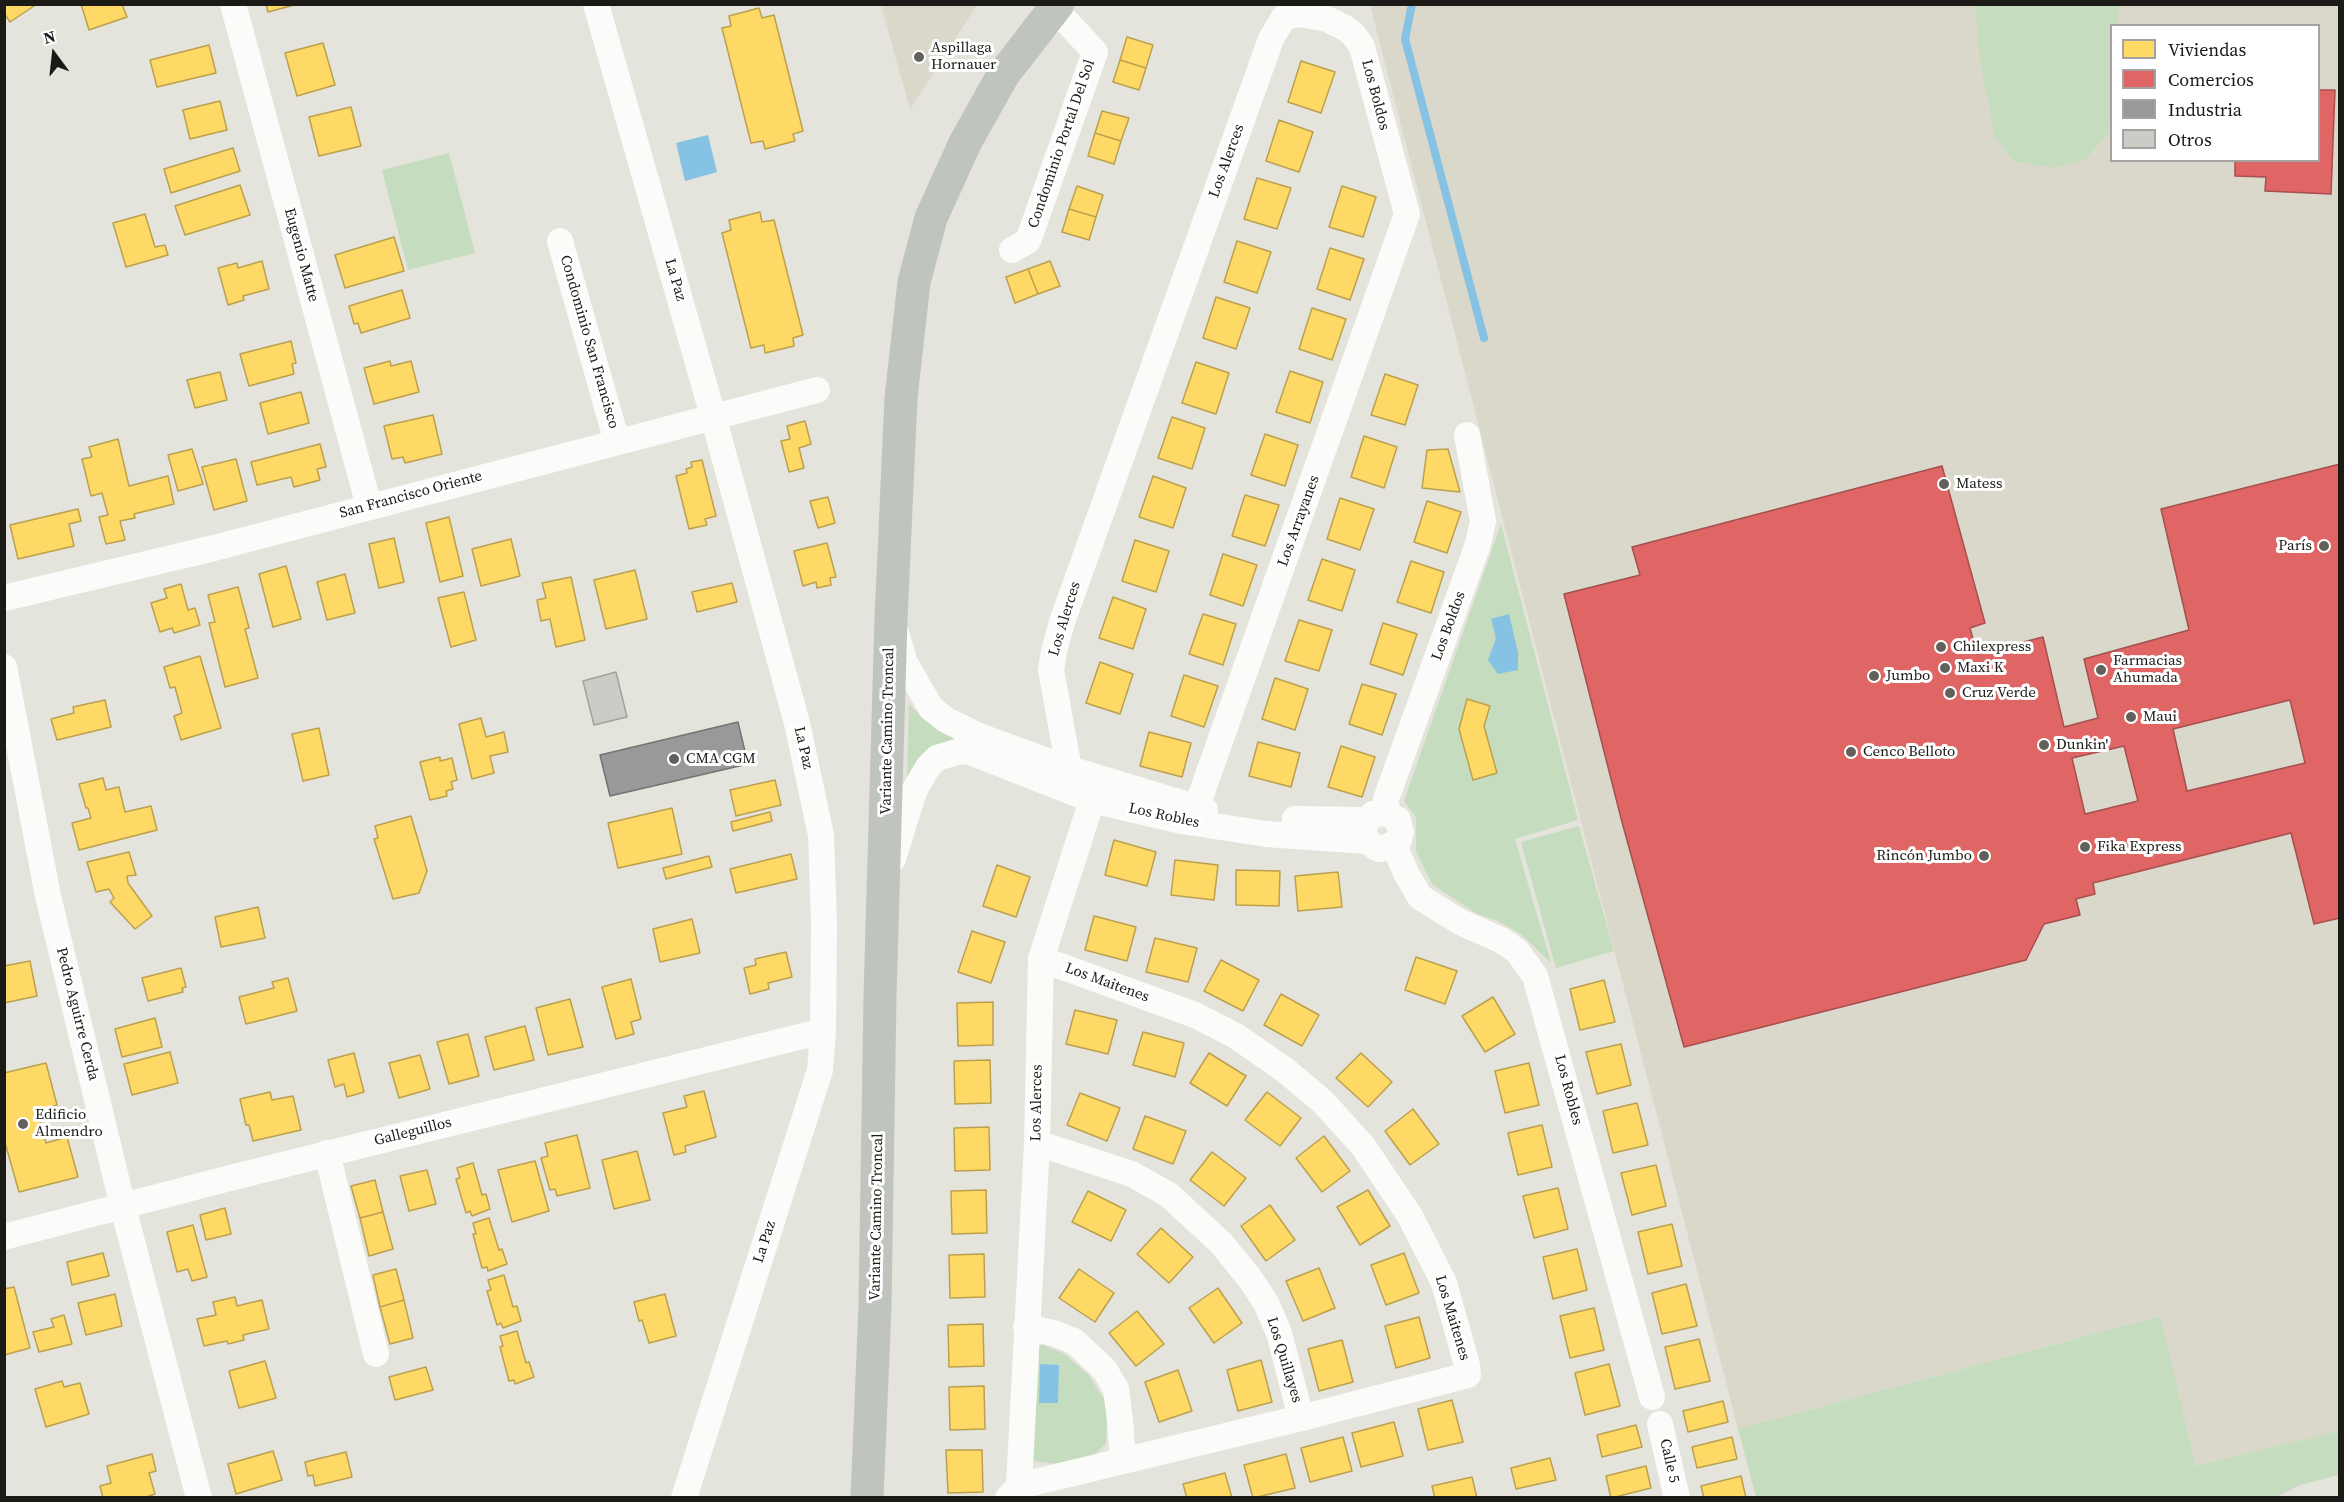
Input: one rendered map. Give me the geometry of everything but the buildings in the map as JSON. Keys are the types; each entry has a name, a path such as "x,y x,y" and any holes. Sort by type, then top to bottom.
{"main road":[{"name":"Variante Camino Troncal","path":"867,1497 875,1306 880,996 891,619 901,398 914,282 931,218 965,142 1003,75 1056,6"}],"street":[{"name":"Eugenio Matte","path":"232,4 369,506"},
{"name":"La Paz","path":"596,4 797,723 821,835 824,924 823,1031 820,1070 684,1497"},
{"name":"Condominio Portal Del Sol","path":"1012,250 1028,241 1095,52 1056,6"},
{"name":"Los Boldos","path":"1299,14 1327,19 1346,28 1362,47 1407,214"},
{"name":"Los Alerces","path":"1013,1492 1037,1143 1041,959 1092,800 1069,769 1051,670 1062,622 1271,39 1284,17 1299,14"},
{"name":"Los Arrayanes","path":"1189,815 1407,214"},
{"name":"Condominio San Francisco","path":"560,241 617,442"},
{"name":"San Francisco Oriente","path":"4,598 214,548 818,390"},
{"name":"Los Boldos","path":"1373,825 1386,799 1478,544 1484,521 1467,435"},
{"name":"Los Robles","path":"891,619 905,663 930,708 975,744 1092,800 1189,815 1266,834 1373,825 1378,849 1394,845 1420,897 1460,922 1501,940 1517,951 1535,976 1652,1397"},
{"name":"Pedro Aguirre Cerda","path":"4,667 48,896 123,1207 199,1497"},
{"name":"Los Robles","path":"885,886 914,791 928,767 937,758 975,744 1146,792 1189,815"},
{"name":"Los Maitenes","path":"1013,1492 1123,1461 1468,1375 1444,1283 1410,1216 1363,1146 1323,1102 1256,1049 1195,1014 1041,959"},
{"name":"Galleguillos","path":"4,1237 823,1031"},
{"name":"Los Quillayes","path":"1037,1143 1132,1174 1169,1195 1221,1243 1251,1280 1266,1303 1279,1333 1301,1418"},
{"path":"327,1154 376,1354"},
{"path":"1026,1327 1074,1341 1105,1371 1116,1389 1123,1461"},
{"name":"Calle 5","path":"1660,1424 1677,1497"}],"shaded area":[{"name":"Aspillaga Hornauer","path":"881,5 977,5 910,109"},
{"path":"1370,5 2339,5 2339,1431 2196,1466 2159,1316 1738,1429"}],"green space":[{"path":"1975,5 2119,5 2117,24 2110,24 2109,132 2084,161 2053,168 2014,161 1995,137 1980,61"},
{"path":"449,153 475,253 408,270 382,170"},
{"path":"1501,524 1578,820 1515,839 1551,963 1521,934 1496,920 1477,914 1432,884 1416,851 1416,817 1404,801"},
{"path":"909,704 936,727 968,741 907,783"},
{"path":"1579,826 1614,951 1556,968 1521,842"},
{"path":"2160,1316 2196,1466 2339,1431 2339,1475 2300,1485 2275,1498 1756,1497 1738,1429"},
{"path":"1043,1345 1063,1353 1088,1374 1107,1404 1106,1444 1088,1460 1064,1465 1027,1460 1034,1348"}],"water":[{"path":"708,135 717,172 685,181 676,143"},
{"path":"1509,614 1518,652 1518,670 1498,674 1488,660 1496,638 1491,619"},
{"path":"1040,1364 1059,1365 1058,1403 1039,1403"}],"waterway":[{"path":"1412,4 1405,39 1484,338"}],"place":[{"name":"Aspillaga Hornauer","path":"919,57"},
{"name":"Matess","path":"1944,484"},
{"name":"París","path":"2324,546"},
{"name":"Chilexpress","path":"1941,647"},
{"name":"Maxi K","path":"1945,668"},
{"name":"Farmacias Ahumada","path":"2101,670"},
{"name":"Jumbo","path":"1874,676"},
{"name":"Cruz Verde","path":"1950,693"},
{"name":"Maui","path":"2131,717"},
{"name":"Dunkin'","path":"2044,745"},
{"name":"Cenco Belloto","path":"1851,752"},
{"name":"CMA CGM","path":"674,759"},
{"name":"Fika Express","path":"2085,847"},
{"name":"Rincón Jumbo","path":"1984,856"},
{"name":"Edificio Almendro","path":"23,1124"}]}
